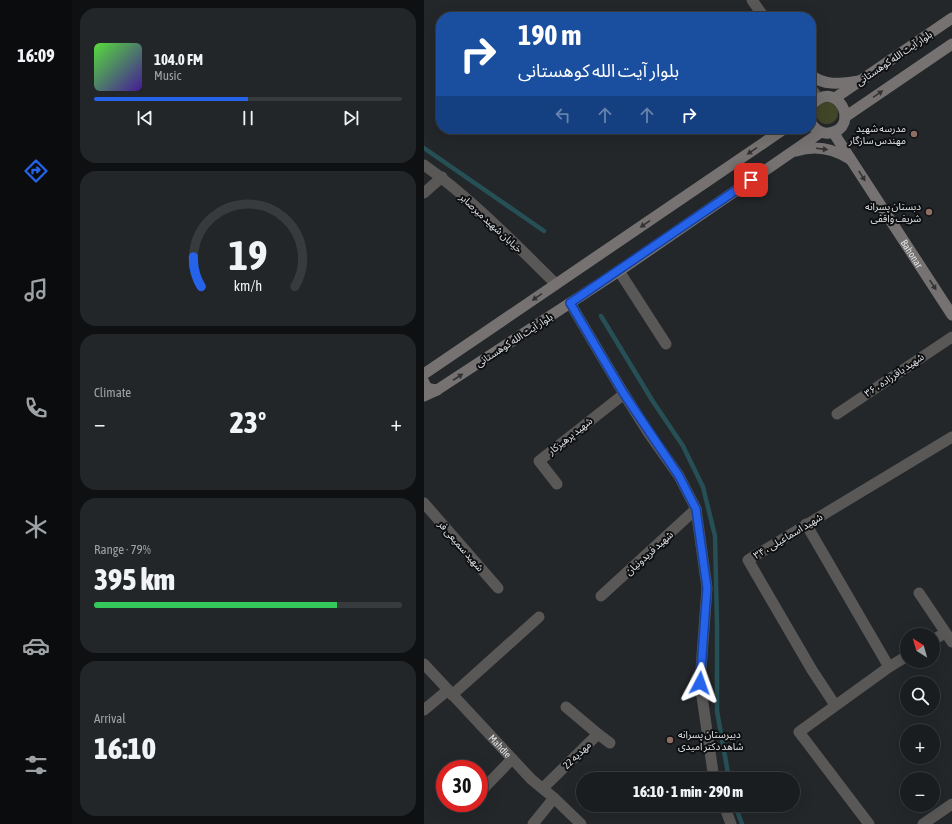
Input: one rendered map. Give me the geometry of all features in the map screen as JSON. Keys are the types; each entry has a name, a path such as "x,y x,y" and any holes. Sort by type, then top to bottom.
{"main road":[{"name":"بلوار آیت الله کوهستانی","path":"835,98 862,81 952,18"},
{"name":"بلوار آیت الله کوهستانی","path":"845,116 952,44"},
{"path":"816,78 823,82 836,84 862,81"},
{"path":"816,101 828,96 835,98 840,101 845,111 842,126 834,132 821,132 816,129"},
{"name":"بلوار آیت الله کوهستانی","path":"424,396 437,390 619,271 821,132"},
{"name":"Bahonar","path":"834,132 952,315"},
{"path":"437,390 425,386 424,378 556,284 777,134"},
{"path":"790,153 818,148 836,151 852,160"}],"street":[{"path":"752,0 760,12"},
{"name":"خیابان شهید میرصابر","path":"424,165 442,178 480,211 556,284"},
{"path":"424,193 442,178"},
{"path":"619,271 666,344"},
{"path":"570,303 624,394 679,476 696,509 707,588 700,683 713,772"},
{"name":"شهید باقرزاده ، ۳۶","path":"837,414 952,337"},
{"name":"شهید پرهیزکار","path":"558,484 539,460 624,394"},
{"name":"شهید اسماعیلی ، ۳۴","path":"835,705 812,670 748,560 952,437"},
{"name":"شهید سمیعی فر","path":"424,503 498,588"},
{"name":"شهید فریدونیان","path":"601,596 696,509"},
{"path":"806,524 889,667"},
{"path":"919,593 952,642"},
{"path":"424,710 450,692 539,617"},
{"path":"940,636 945,633"},
{"path":"870,824 799,732 900,660"},
{"name":"Mahdie","path":"424,664 531,779 543,788 581,824"},
{"name":"مهدیه 22","path":"543,788 598,734 566,707"},
{"path":"598,734 610,743"},
{"path":"488,784 512,758"},
{"path":"533,824 554,798"},
{"path":"923,824 952,804"},
{"path":"727,812 731,824"}],"green space":[{"path":"827,102 835,105 838,113 835,121 827,124 819,121 816,113 819,105"}],"waterway":[{"path":"424,148 544,231"},
{"path":"601,316 652,400 683,446 703,487 715,536 717,711 728,772"},
{"path":"738,812 742,824"}],"place":[{"name":"مدرسه شهید مهندس سازگار","path":"914,134"},
{"name":"دبستان پسرانه شریف واقفی","path":"929,212"},
{"name":"دبیرستان پسرانه شاهد دکتر امیدی","path":"670,740"}],"route":[{"path":"700,683 707,588 696,509 679,476 648,432 624,394 570,303 751,180"}]}
